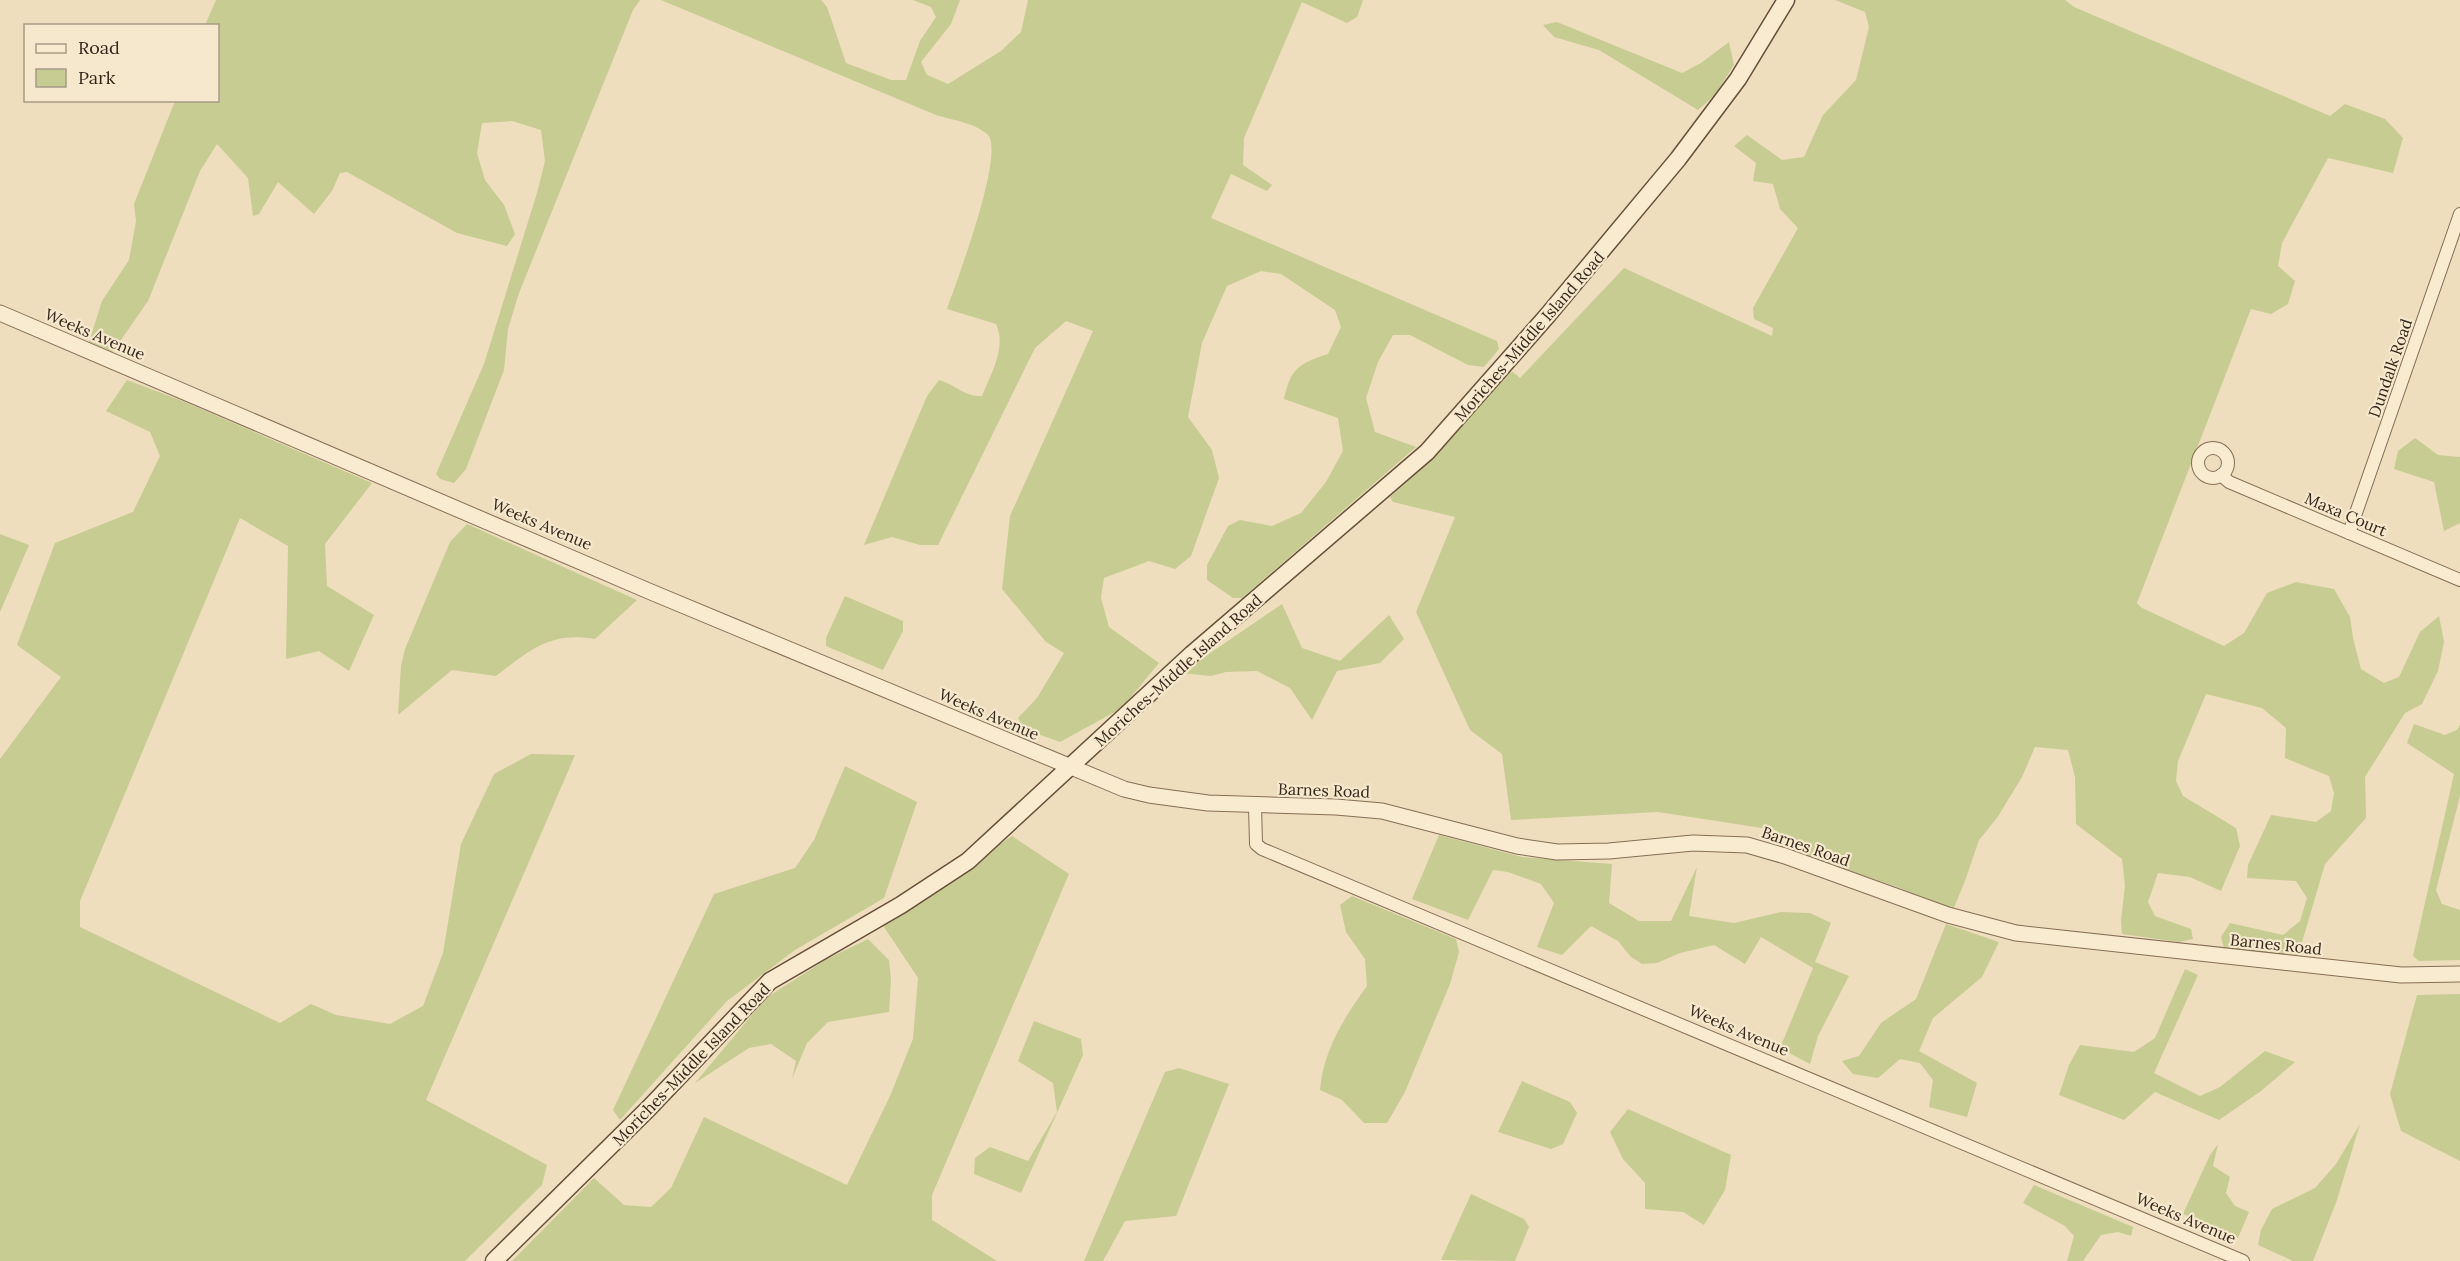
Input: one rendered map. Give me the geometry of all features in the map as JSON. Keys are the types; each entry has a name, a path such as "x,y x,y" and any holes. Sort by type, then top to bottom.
{"main road":[{"name":"Moriches-Middle Island Road","path":"494,1261 649,1108 770,981 901,905 968,861 1192,654 1394,482 1442,436 1619,231 1696,136 1738,80 1786,0"}],"street":[{"name":"Dundalk Road","path":"2349,533 2460,214"},
{"name":"Weeks Avenue","path":"0,313 1070,768"},
{"name":"Maxa Court","path":"2221,475 2229,482 2460,580"},
{"name":"Barnes Road","path":"1070,768 1124,789 1149,795 1208,803 1320,806 1382,811 1517,846 1557,852 1609,851 1693,843 1747,846 1785,856 1948,915 2016,933 2401,975 2460,974"},
{"name":"Weeks Avenue","path":"1255,806 1256,844 1262,849 2243,1261"}],"green space":[{"path":"216,0 640,0 633,10 519,293 508,329 504,370 466,469 454,483 440,479 436,474 484,364 537,193 545,161 541,130 512,121 482,123 477,153 485,180 504,205 515,234 507,246 457,233 347,172 340,173 332,191 314,214 278,182 259,214 253,216 248,178 217,144 200,171 148,301 112,353 89,342 102,301 129,260 136,221 134,204 175,102 219,102 219,24 205,24"},
{"path":"661,0 821,0 827,7 846,63 891,80 906,80 920,41 936,17 931,7 913,0 960,0 951,24 921,62 927,75 948,84 1001,51 1021,32 1028,0 1363,0 1357,17 1347,23 1302,2 1244,138 1243,165 1272,185 1267,191 1231,174 1211,218 1497,341 1499,349 1484,367 1468,365 1410,335 1393,335 1378,362 1366,398 1375,432 1416,447 1242,598 1233,598 1207,580 1207,565 1228,526 1240,520 1272,526 1301,513 1326,482 1343,451 1338,418 1284,399 1293,374 1303,364 1328,354 1341,327 1335,310 1281,274 1261,271 1227,286 1202,343 1188,417 1212,450 1219,478 1191,556 1175,569 1149,561 1104,578 1101,598 1109,627 1159,663 1122,708 1060,742 1024,729 1018,718 1037,698 1064,653 1046,642 1002,589 1010,516 1093,331 1066,321 1035,348 938,545 920,545 892,537 864,545 927,396 939,380 970,395 982,396 999,351 999,333 996,324 947,309 985,192 990,167 991,147 988,135 970,125 936,115"},
{"path":"1835,0 2065,0 2074,7 2330,116 2345,104 2385,119 2403,138 2393,173 2328,158 2282,243 2278,266 2295,281 2288,304 2271,314 2251,309 2137,603 2142,608 2224,646 2244,633 2267,593 2296,582 2334,589 2350,617 2361,669 2384,683 2399,677 2420,632 2439,616 2444,642 2438,671 2422,704 2405,713 2365,777 2366,818 2325,864 2298,956 2224,948 2221,937 2230,923 2283,935 2300,921 2307,898 2296,881 2247,878 2248,865 2271,815 2316,822 2331,811 2334,793 2329,776 2285,758 2286,728 2262,708 2206,694 2178,761 2176,781 2183,796 2236,828 2240,846 2221,891 2190,877 2158,873 2148,902 2155,916 2191,929 2193,939 2179,942 2122,934 2121,920 2125,886 2122,859 2076,824 2075,777 2068,750 2035,747 2022,777 1997,818 1979,840 1953,910 1897,887 1791,851 1792,841 1775,830 1658,812 1511,820 1502,754 1470,730 1416,612 1455,517 1393,502 1390,497 1449,439 1501,374 1513,372 1520,378 1624,268 1772,336 1773,328 1754,319 1753,308 1798,228 1780,209 1773,184 1753,181 1756,163 1734,146 1747,135 1782,160 1804,157 1823,115 1856,80 1869,27 1865,12"},
{"path":"1557,22 1682,73 1701,63 1729,42 1734,65 1714,96 1698,110 1599,50 1554,37 1543,25"},
{"path":"127,380 185,402 372,483 325,544 327,586 374,615 349,671 319,651 286,659 288,546 240,518 80,901 80,927 280,1023 311,1004 336,1015 390,1024 423,1006 443,953 461,844 494,774 531,754 575,755 426,1100 547,1165 542,1185 465,1261 0,1261 0,759 61,677 17,645 55,543 133,512 160,456 150,432 106,411"},
{"path":"2415,438 2438,455 2460,457 2460,523 2444,531 2434,482 2394,469 2398,451"},
{"path":"467,524 637,600 595,639 579,637 553,640 530,651 496,676 452,670 398,715 401,666 405,649 450,542"},
{"path":"0,534 29,545 0,612"},
{"path":"845,596 903,621 903,631 883,670 826,646 826,638"},
{"path":"1282,604 1302,648 1340,661 1389,615 1404,639 1380,663 1337,671 1312,720 1290,688 1257,671 1226,672 1211,676 1181,673"},
{"path":"2414,724 2445,735 2457,730 2460,725 2460,796 2436,890 2442,904 2460,910 2460,960 2419,961 2413,956 2454,774 2407,743"},
{"path":"845,766 917,802 884,898 795,950 727,1001 620,1120 613,1110 714,894 795,868 814,840"},
{"path":"1439,835 1522,857 1612,864 1609,903 1639,921 1671,921 1697,867 1689,916 1734,923 1781,912 1810,913 1831,923 1815,962 1849,976 1818,1036 1810,1064 1780,1048 1813,968 1761,937 1745,964 1714,945 1680,953 1657,963 1642,964 1631,957 1618,941 1591,926 1562,955 1537,947 1554,903 1541,884 1508,872 1493,870 1468,920 1412,899"},
{"path":"1012,836 1069,874 932,1195 932,1220 997,1261 512,1261 594,1178 624,1205 651,1207 671,1188 704,1117 847,1185 890,1096 913,1039 918,978 882,924"},
{"path":"1352,896 1456,939 1459,952 1450,984 1405,1092 1387,1123 1364,1123 1342,1100 1320,1090 1330,1048 1343,1022 1367,986 1365,959 1346,932 1340,905"},
{"path":"1946,924 1999,942 1982,977 1933,1018 1919,1051 1977,1083 1967,1117 1929,1107 1933,1080 1920,1063 1900,1059 1878,1078 1853,1074 1842,1061 1859,1056 1881,1023 1916,999"},
{"path":"868,939 889,960 891,980 889,1012 828,1022 807,1043 792,1079 796,1061 771,1044 749,1048 695,1083 766,998 827,959"},
{"path":"2185,969 2198,975 2154,1073 2200,1096 2220,1087 2265,1051 2295,1062 2261,1091 2219,1120 2155,1092 2124,1120 2059,1095 2069,1065 2080,1045 2134,1052 2155,1038"},
{"path":"2460,994 2460,1161 2401,1131 2390,1094 2417,995"},
{"path":"1034,1021 1081,1039 1083,1055 1021,1193 974,1174 975,1158 990,1147 1028,1161 1057,1112 1053,1083 1018,1061"},
{"path":"1179,1068 1229,1084 1176,1216 1125,1221 1103,1261 1084,1261 1165,1072"},
{"path":"1522,1081 1570,1102 1577,1113 1563,1144 1551,1149 1498,1132"},
{"path":"1628,1109 1731,1155 1725,1190 1704,1225 1683,1212 1645,1209 1645,1183 1623,1159 1610,1132"},
{"path":"2360,1124 2337,1200 2313,1261 2293,1261 2258,1245 2261,1230 2272,1209 2315,1188 2336,1164"},
{"path":"2218,1144 2213,1166 2230,1177 2226,1193 2235,1206 2249,1212 2238,1238 2183,1214 2210,1155"},
{"path":"2034,1185 2133,1227 2131,1236 2118,1232 2101,1235 2083,1261 2067,1261 2074,1236 2065,1226 2023,1203"},
{"path":"1471,1194 1524,1219 1529,1227 1515,1261 1441,1260"}]}
